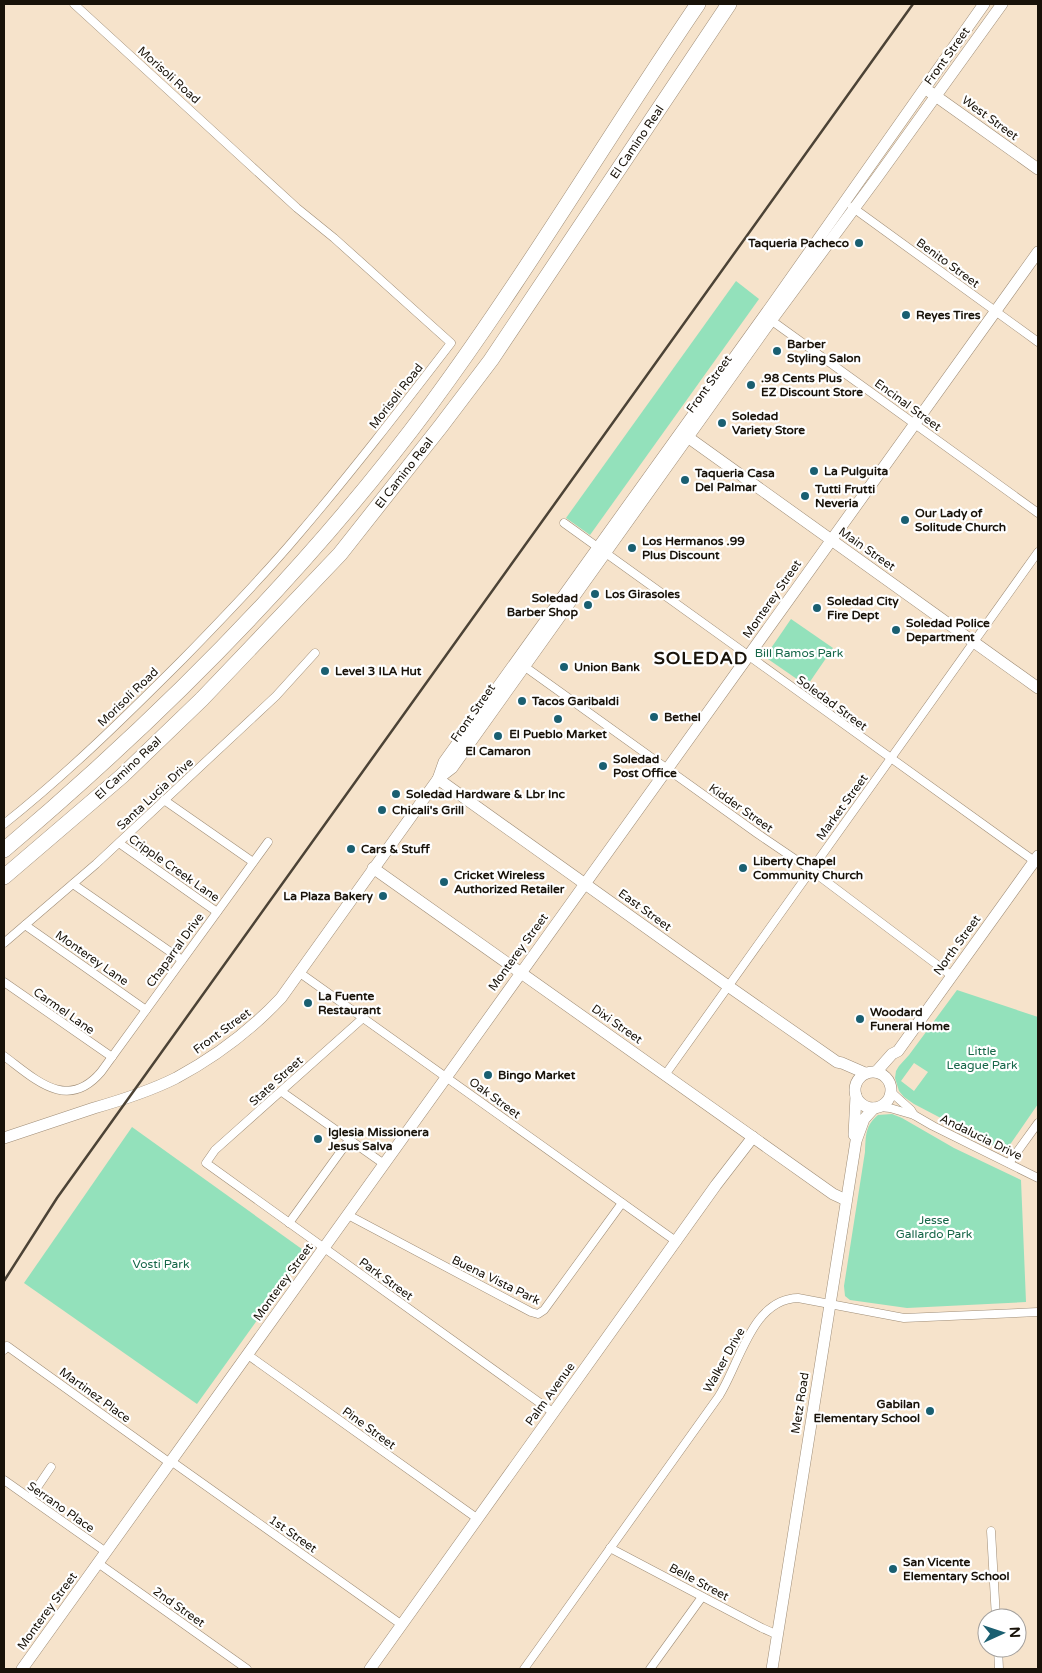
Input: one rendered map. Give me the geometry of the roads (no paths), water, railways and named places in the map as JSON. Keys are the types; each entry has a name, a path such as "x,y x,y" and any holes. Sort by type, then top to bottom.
{"highway":[{"name":"El Camino Real","path":"4,850 120,747 209,662 285,581 374,477 472,347 698,4"},
{"name":"El Camino Real","path":"4,878 122,776 202,699 340,554 491,360 729,4"}],"street":[{"name":"Morisoli Road","path":"4,824 82,757 130,712 226,615 297,536 378,437 451,343 334,238 297,208 74,4"},
{"name":"Front Street","path":"4,1138 141,1093 175,1078 208,1059 264,1016 281,998 438,779 452,768 520,663 849,204 925,88 984,4"},
{"name":"Front Street","path":"849,204 936,96 1002,4"},
{"name":"West Street","path":"925,88 1038,169"},
{"name":"Benito Street","path":"849,204 1038,342"},
{"name":"Monterey Street","path":"22,1669 585,884 666,768 1038,252"},
{"name":"Encinal Street","path":"768,318 1038,513"},
{"name":"Main Street","path":"684,434 1038,688"},
{"name":"Soledad Street","path":"564,523 890,760 1037,861"},
{"name":"Market Street","path":"665,1075 1038,552"},
{"name":"Santa Lucia Drive","path":"4,943 119,843 276,696 315,653"},
{"name":"Kidder Street","path":"520,663 811,870 952,976"},
{"name":"East Street","path":"438,779 837,1062 871,1072"},
{"path":"164,800 253,862"},
{"name":"Chaparral Drive","path":"4,1056 45,1086 54,1090 74,1090 83,1087 101,1072 268,842"},
{"name":"Cripple Creek Lane","path":"119,843 217,912"},
{"name":"North Street","path":"871,1072 898,1050 1037,861"},
{"name":"Dixi Street","path":"373,868 833,1194 846,1200"},
{"path":"74,884 182,960"},
{"name":"Monterey Lane","path":"25,925 146,1010"},
{"name":"Oak Street","path":"300,973 677,1242"},
{"name":"Carmel Lane","path":"4,982 112,1057"},
{"name":"State Street","path":"206,1163 215,1150 363,1018"},
{"name":"North Street","path":"888,1078 898,1050"},
{"name":"East Street","path":"837,1062 855,1091"},
{"path":"871,1072 884,1074 888,1078 891,1092 888,1101 877,1108 865,1106 858,1101 855,1091 858,1078 871,1072"},
{"name":"Metz Road","path":"855,1091 854,1130 856,1142"},
{"path":"282,1092 384,1164"},
{"name":"Andalucia Drive","path":"891,1092 914,1115"},
{"name":"Metz Road","path":"772,1669 856,1142 862,1122 877,1108"},
{"name":"Andalucia Drive","path":"877,1108 890,1108 914,1115 1038,1178"},
{"path":"1010,1164 1038,1123"},
{"name":"Palm Avenue","path":"370,1669 753,1137"},
{"path":"289,1223 349,1140"},
{"name":"Park Street","path":"206,1163 554,1413"},
{"name":"Buena Vista Park","path":"348,1215 505,1299 538,1314 544,1310 622,1203"},
{"name":"Walker Drive","path":"524,1669 722,1390 749,1336 765,1313 775,1304 792,1299 904,1318 1038,1312"},
{"name":"Martinez Place","path":"5,1348 170,1462"},
{"name":"Pine Street","path":"248,1355 478,1519"},
{"name":"1st Street","path":"170,1462 402,1625"},
{"path":"30,1498 51,1467"},
{"name":"Serrano Place","path":"4,1480 106,1552"},
{"path":"991,1531 995,1608"},
{"name":"Belle Street","path":"610,1548 702,1597 778,1634"},
{"name":"2nd Street","path":"98,1563 247,1669"},
{"path":"650,1669 702,1597"}],"railway":[{"path":"4,1281 57,1198 913,4"}],"place":[{"name":"Taqueria Pacheco","path":"859,243"},
{"name":"Reyes Tires","path":"906,315"},
{"name":"Barber Styling Salon","path":"777,351"},
{"name":".98 Cents Plus EZ Discount Store","path":"751,385"},
{"name":"Soledad Variety Store","path":"722,423"},
{"name":"La Pulguita","path":"814,471"},
{"name":"Taqueria Casa Del Palmar","path":"685,480"},
{"name":"Tutti Frutti Neveria","path":"805,496"},
{"name":"Our Lady of Solitude Church","path":"905,520"},
{"name":"Los Hermanos .99 Plus Discount","path":"632,548"},
{"name":"Los Girasoles","path":"595,594"},
{"name":"Soledad Barber Shop","path":"588,605"},
{"name":"Soledad City Fire Dept","path":"817,608"},
{"name":"Soledad Police Department","path":"896,630"},
{"name":"Union Bank","path":"564,667"},
{"name":"Level 3 ILA Hut","path":"325,671"},
{"name":"Tacos Garibaldi","path":"522,701"},
{"name":"Bethel","path":"654,717"},
{"name":"El Pueblo Market","path":"558,719"},
{"name":"El Camaron","path":"498,736"},
{"name":"Soledad Post Office","path":"603,766"},
{"name":"Soledad Hardware & Lbr Inc","path":"396,794"},
{"name":"Chicali's Grill","path":"382,810"},
{"name":"Cars & Stuff","path":"351,849"},
{"name":"Liberty Chapel Community Church","path":"743,868"},
{"name":"Cricket Wireless Authorized Retailer","path":"444,882"},
{"name":"La Plaza Bakery","path":"383,896"},
{"name":"La Fuente Restaurant","path":"308,1003"},
{"name":"Woodard Funeral Home","path":"860,1019"},
{"name":"Bingo Market","path":"488,1075"},
{"name":"Iglesia Missionera Jesus Salva","path":"318,1139"},
{"name":"Gabilan Elementary School","path":"930,1411"},
{"name":"San Vicente Elementary School","path":"893,1569"}],"district":[{"name":"SOLEDAD","path":"701,658"}],"park label":[{"name":"Bill Ramos Park","path":"799,653"},
{"name":"Little League Park","path":"982,1058"},
{"name":"Jesse Gallardo Park","path":"934,1227"},
{"name":"Vosti Park","path":"161,1264"}]}
